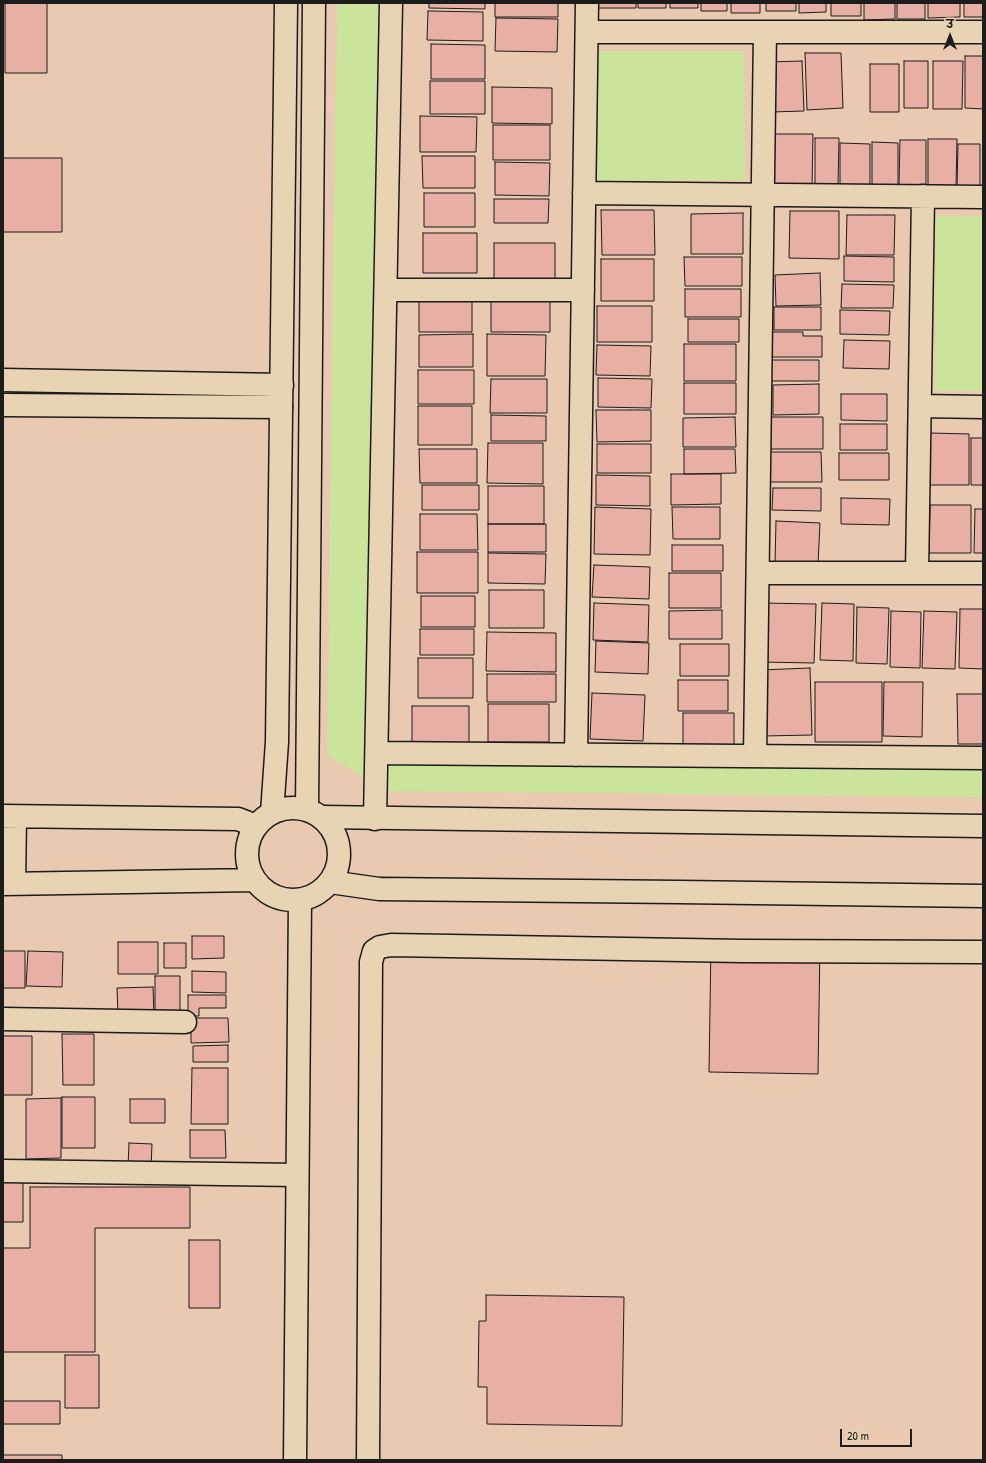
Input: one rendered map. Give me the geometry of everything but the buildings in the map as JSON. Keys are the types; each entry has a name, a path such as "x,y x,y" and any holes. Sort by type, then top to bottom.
{"street":[{"path":"272,813 277,742 286,3"},
{"path":"314,3 314,814"},
{"path":"375,819 391,3"},
{"path":"576,755 588,3"},
{"path":"587,32 983,32"},
{"path":"755,756 765,32"},
{"path":"584,193 983,197"},
{"path":"917,573 923,196"},
{"path":"386,290 583,290"},
{"path":"3,380 282,385"},
{"path":"3,405 281,407"},
{"path":"920,406 983,406"},
{"path":"758,574 983,573"},
{"path":"377,753 983,758"},
{"path":"314,814 332,829 339,848 338,867 330,882 317,894 300,900 282,899 265,892 254,880 247,861 248,843 256,826 272,813 286,808 314,814 375,819 983,826"},
{"path":"254,880 9,884 9,816 238,818 256,826"},
{"path":"330,882 379,889 983,896"},
{"path":"295,1460 300,900"},
{"path":"368,1460 371,962 374,951 380,947 391,945 983,952"},
{"path":"3,1019 185,1022"},
{"path":"3,1171 297,1175"}],"green space":[{"path":"337,3 379,3 375,762 983,768 983,797 379,791 364,777 327,755"},
{"path":"595,51 744,51 745,180 596,181"},
{"path":"936,216 983,216 983,391 935,391"}]}
